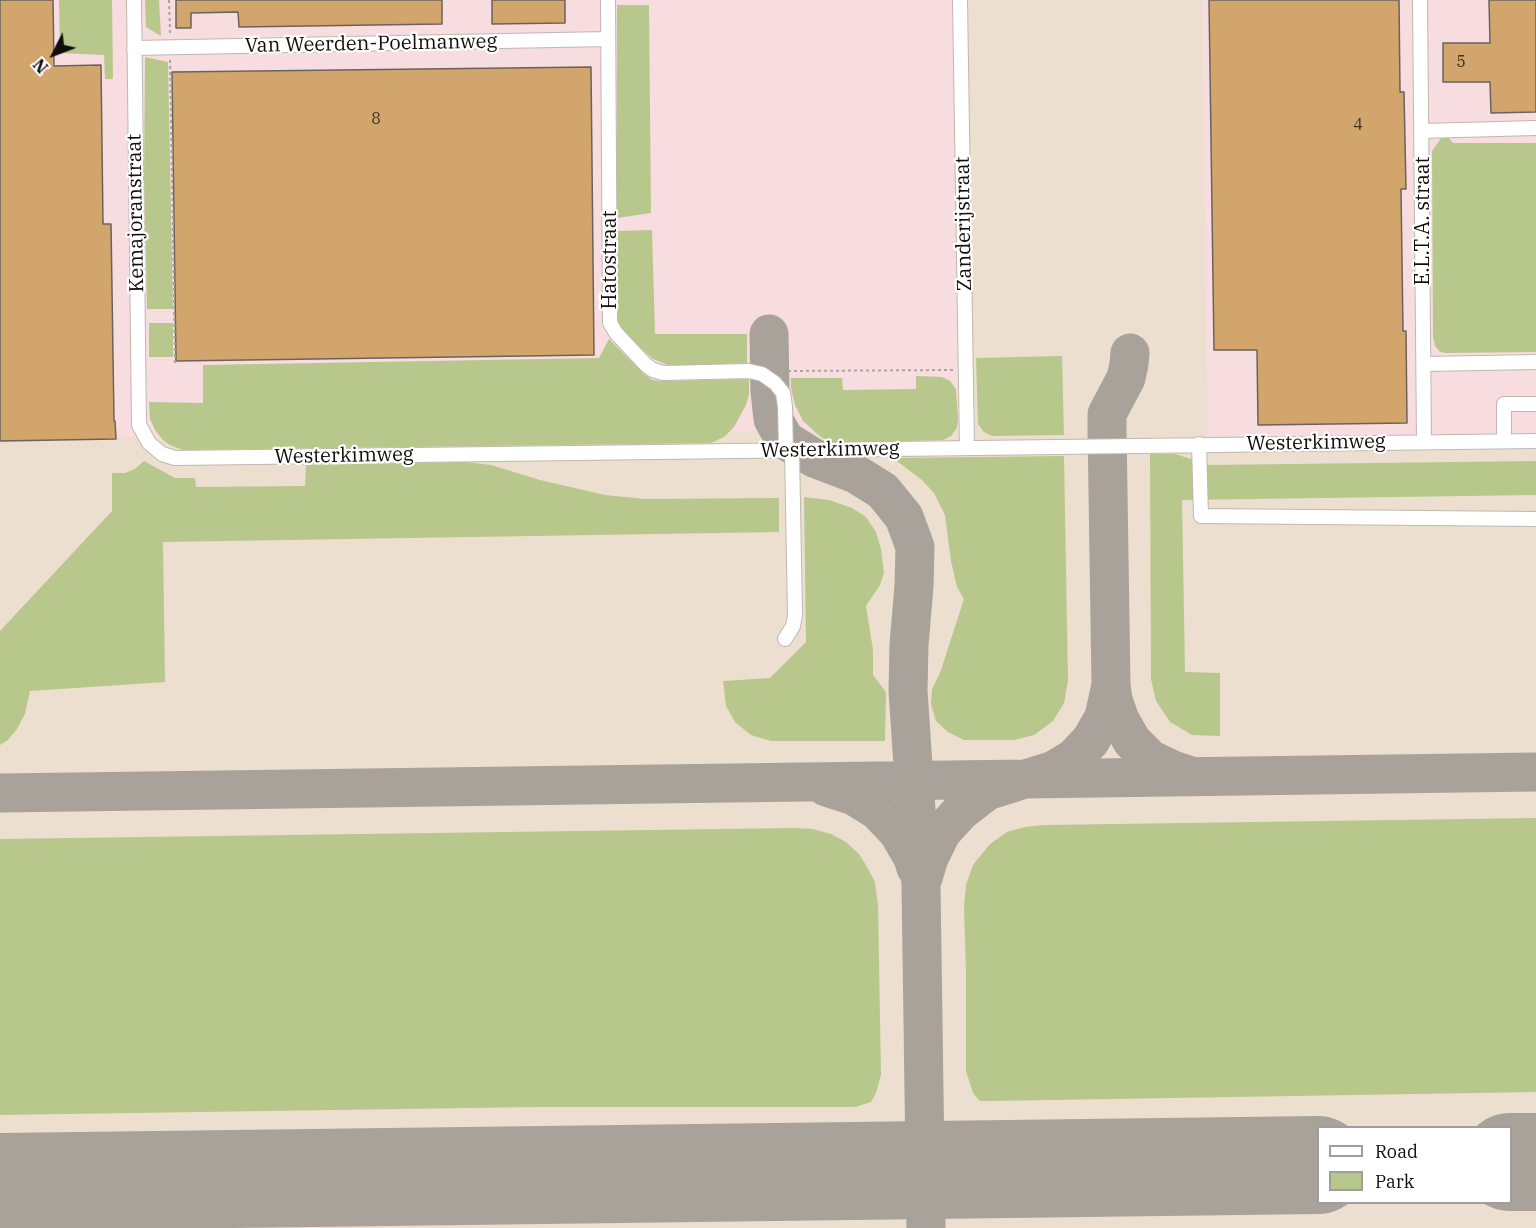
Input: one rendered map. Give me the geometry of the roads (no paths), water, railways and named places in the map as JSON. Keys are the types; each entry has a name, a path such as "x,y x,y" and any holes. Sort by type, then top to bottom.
{"street":[{"name":"Kemajoranstraat","path":"134,0 139,426"},
{"name":"Hatostraat","path":"608,0 610,323 616,333 653,370 663,373 749,371 762,374 775,383 783,393 789,450"},
{"name":"Zanderijstraat","path":"960,0 967,448"},
{"name":"E.L.T.A. straat","path":"1420,0 1424,442"},
{"name":"Van Weerden-Poelmanweg","path":"134,48 608,39"},
{"path":"1422,131 1536,128"},
{"path":"1424,364 1536,362"},
{"path":"1504,441 1504,404 1536,404"},
{"name":"Westerkimweg","path":"139,426 148,443 162,454 175,458 1536,441"},
{"path":"1199,444 1201,516 1536,519"},
{"path":"785,639 793,626 795,615 789,450"}]}
